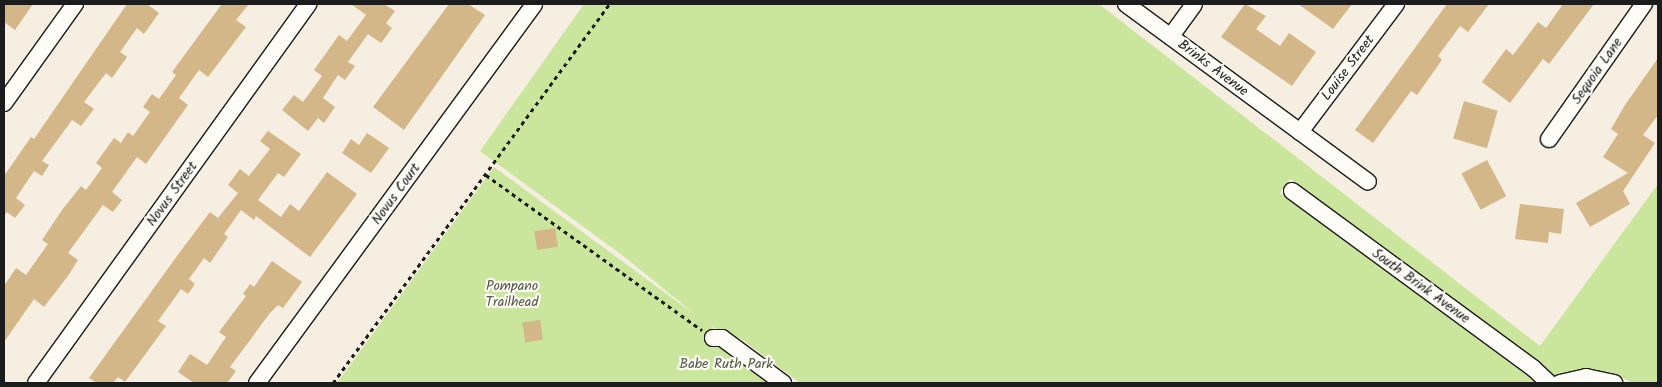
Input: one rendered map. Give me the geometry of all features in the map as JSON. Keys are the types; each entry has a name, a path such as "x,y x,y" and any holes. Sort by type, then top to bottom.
{"street":[{"path":"4,103 75,4"},
{"name":"Novus Street","path":"36,383 308,4"},
{"name":"Novus Court","path":"257,383 534,4"},
{"name":"Brinks Avenue","path":"1126,4 1300,132"},
{"path":"1171,36 1194,4"},
{"name":"Louise Street","path":"1300,132 1396,4"},
{"name":"Sequoia Lane","path":"1549,139 1644,4"},
{"path":"1300,132 1368,182"},
{"name":"South Brink Avenue","path":"1292,192 1533,368 1549,383"},
{"path":"713,338 722,338 783,383"},
{"path":"1560,383 1586,377 1614,383"}],"path":[{"path":"333,383 609,4"},
{"path":"486,175 713,338"}],"green space":[{"path":"584,4 1099,4 1540,346 1658,184 1658,383 1633,383 1612,373 1586,368 1553,376 1290,179 1280,193 1537,383 800,383 741,339 710,326 783,383 337,383 494,167 698,317 626,258 480,151"}],"building":[{"path":"4,4 33,4 15,30 4,22"},
{"path":"127,4 147,4 159,13 144,34 137,28 120,52 127,57 112,78 106,73 84,102 94,109 81,126 72,120 42,161 49,165 42,176 34,171 16,198 25,205 15,218 7,212 4,216 4,176 31,137 34,139"},
{"path":"222,4 249,4 236,20 246,27 208,77 199,70 179,98 188,105 146,164 137,157 112,192 122,200 113,212 103,205 68,253 78,260 68,276 44,307 34,299 4,342 4,286 16,268 26,275 48,244 42,240 62,210 81,186 86,190 102,168 96,163 114,138 121,143 128,132 133,136 150,112 143,107 152,94 159,99 176,75 172,72"},
{"path":"351,4 384,4 395,11 386,23 392,28 381,43 368,34 348,62 355,66 345,80 338,75 323,98 335,107 324,123 318,118 308,131 282,110 294,95 303,102 322,76 314,70 339,35 347,41 366,15"},
{"path":"449,4 468,4 485,15 404,130 373,107"},
{"path":"1245,4 1266,16 1256,29 1280,46 1289,33 1316,52 1292,86 1221,37"},
{"path":"1298,4 1352,4 1333,29"},
{"path":"1447,4 1489,4 1468,32 1460,26 1438,56 1442,60 1417,95 1411,91 1373,143 1355,130"},
{"path":"1563,4 1594,4 1549,64 1543,59 1510,103 1482,82 1506,49 1513,55 1538,22 1546,28"},
{"path":"1658,58 1658,115 1643,135 1655,143 1623,191 1630,204 1590,227 1576,203 1628,173 1603,157 1618,134 1611,129 1625,105"},
{"path":"1464,101 1498,111 1487,148 1453,138"},
{"path":"268,131 301,154 284,177 278,173 258,200 281,217 290,204 299,211 327,172 357,194 310,257 256,216 254,220 241,210 224,234 228,237 210,263 204,258 189,279 195,284 188,294 181,289 158,321 166,326 125,382 118,377 113,383 97,383 89,378 210,212 218,218 238,193 228,185 240,169 249,176 270,149 260,141"},
{"path":"367,133 389,148 371,173 342,153 351,139 359,145"},
{"path":"1487,160 1506,196 1481,210 1461,174"},
{"path":"1520,204 1564,209 1561,234 1549,232 1548,243 1515,239"},
{"path":"555,228 558,247 537,250 534,231"},
{"path":"272,261 302,282 283,308 278,305 270,313 230,367 236,371 227,383 194,383 178,372 190,354 207,365 226,337 219,332 246,296 243,294 250,284 254,287"},
{"path":"540,320 543,340 525,343 522,323"}],"park label":[{"name":"Pompano Trailhead","path":"512,294"},
{"name":"Babe Ruth Park","path":"726,364"}]}
